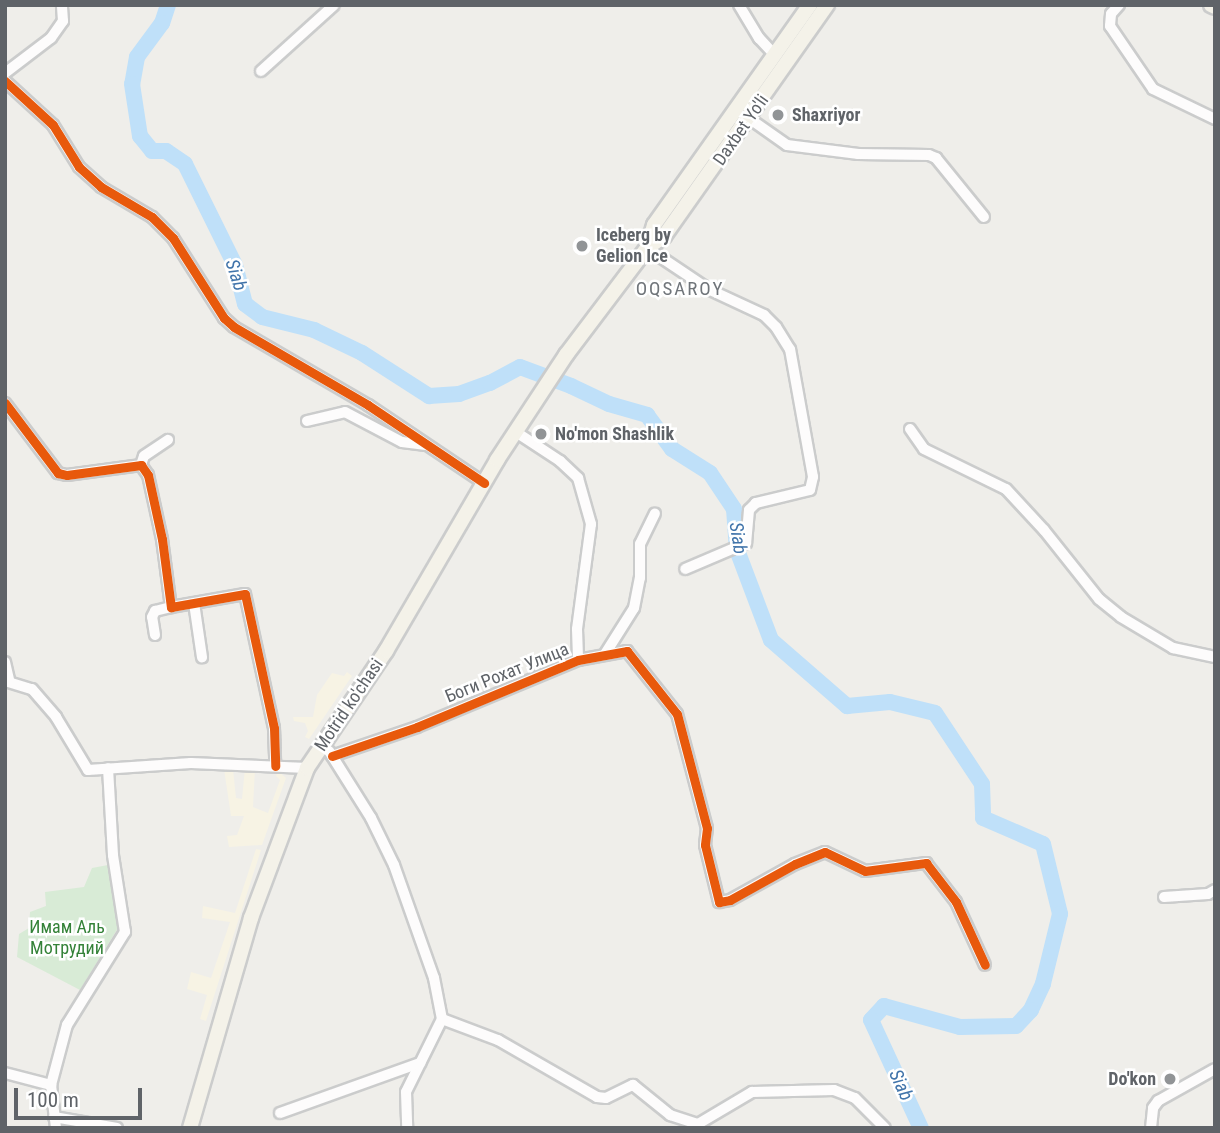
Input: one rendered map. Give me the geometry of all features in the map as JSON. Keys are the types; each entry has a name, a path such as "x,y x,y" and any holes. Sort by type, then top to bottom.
{"main road":[{"name":"Daxbet Yo'li","path":"647,248 654,225 810,5"},
{"name":"Daxbet Yo'li","path":"566,355 647,248 664,236 750,119 827,5"},
{"name":"Motrid ko'chasi","path":"190,1128 251,918 307,768 328,749 484,483 566,355"}],"street":[{"path":"5,74 51,38 63,21 62,5"},
{"path":"261,71 334,5"},
{"path":"739,5 760,38 775,55"},
{"path":"1119,5 1111,14 1110,26 1153,89 1215,119"},
{"path":"5,81 53,125 79,167 102,187 152,217 173,238 224,318 484,483"},
{"path":"750,119 787,145 858,154 929,155 936,158 984,217"},
{"path":"647,248 708,289 764,316 776,327 790,349 813,485 810,490 756,503 748,510 746,544 685,569"},
{"path":"5,403 58,473 67,475 141,465"},
{"path":"307,421 345,412 402,442 429,446"},
{"path":"910,429 924,449 1006,489 1098,599 1121,617 1173,648 1215,657"},
{"path":"516,432 560,461 578,478 586,504 591,524 577,629 578,660"},
{"path":"141,465 144,456 168,440"},
{"path":"141,465 148,475 162,539 172,607"},
{"path":"605,654 634,608 640,578 640,544 655,513"},
{"path":"155,635 152,617 155,611 245,594 274,728 275,766"},
{"path":"194,603 202,657"},
{"name":"Боги Рохат Улица","path":"328,749 416,727 578,660 627,651 677,714 707,828 705,845 719,902 825,852 865,871 926,863 956,902 985,965"},
{"path":"5,662 7,681 32,689 56,717 88,770 191,763 307,768"},
{"path":"328,749 371,818 394,865 435,978 442,1018 406,1092 407,1128"},
{"path":"108,768 112,844 125,932 67,1025 51,1085 55,1122 117,1128"},
{"path":"1164,897 1208,894 1215,890"},
{"path":"442,1018 498,1040 597,1097 606,1098 633,1085 670,1115 698,1124 752,1091 834,1090 855,1098 885,1128"},
{"path":"280,1113 420,1063"},
{"path":"1151,1128 1153,1108 1158,1101 1215,1069"},
{"path":"6,1074 51,1085"}],"shaded area":[{"path":"347,672 352,676 309,739 305,737 308,731 305,723 294,721 293,717 313,717 317,695 332,673 344,676"},
{"path":"245,768 255,769 253,807 268,813 280,780 276,776 278,771 286,778 262,845 229,847 227,836 237,835 244,816 231,816 224,769 233,769 236,798 242,799"},
{"path":"256,849 261,850 206,1021 200,1019 207,995 187,989 191,972 211,978 230,922 202,918 203,906 235,913"}],"green space":[{"name":"Имам Аль Мотрудий","path":"108,865 118,928 80,990 17,957 19,934 29,928 30,912 46,906 45,892 84,887 92,868"}],"waterway":[{"name":"Siab","path":"168,5 162,23 137,57 132,84 140,136 152,151 166,151 185,164 235,265 245,304 262,317 314,330 362,353 429,396 459,394 490,383 520,367 609,404 647,415 672,449 710,473 734,509 737,550 771,640 847,706 890,702 935,713 982,784 983,818 1043,844 1060,914 1043,984 1031,1010 1016,1026 960,1027 884,1006 871,1020 921,1128"}],"cycle path":[{"path":"5,81 53,125 79,167 101,187 152,217 173,238 224,318 234,327 368,405 484,483"},
{"path":"5,403 58,473 67,475 141,465 148,475 162,539 171,607 245,594 274,728 275,766"},
{"path":"332,756 417,727 578,660 627,651 677,714 707,828 705,845 719,902 730,900 795,864 825,852 865,871 926,863 956,902 985,965"}],"place":[{"name":"Shaxriyor","path":"778,115"},
{"name":"Iceberg by Gelion Ice","path":"582,246"},
{"name":"No'mon Shashlik","path":"541,434"},
{"name":"Do'kon","path":"1170,1079"}],"district":[{"name":"OQSAROY","path":"680,289"}]}
